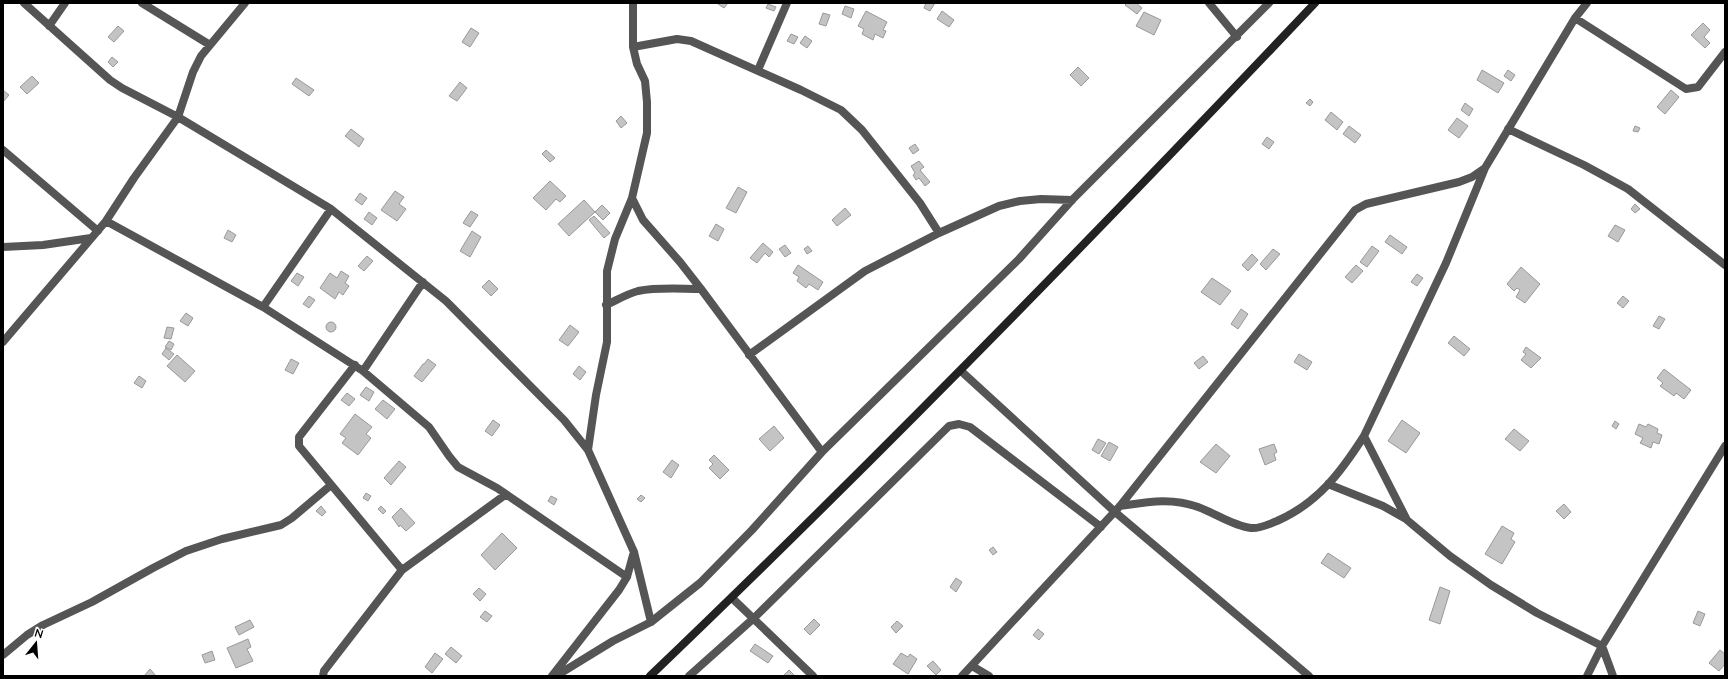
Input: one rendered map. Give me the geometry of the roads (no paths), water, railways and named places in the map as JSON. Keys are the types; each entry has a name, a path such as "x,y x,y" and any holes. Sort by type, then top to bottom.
{"main road":[{"path":"650,676 732,598 961,371 1185,140 1315,3"}],"street":[{"path":"24,3 110,80 178,117 331,209 446,301 564,420 588,450 634,552 651,622"},
{"path":"49,26 65,3"},
{"path":"142,3 210,45"},
{"path":"3,342 106,221 134,178 178,117 193,72 201,56 245,3"},
{"path":"588,450 596,395 607,342 606,305 608,271 611,254 632,198 647,133 645,81 637,64 633,47 633,3"},
{"path":"758,70 788,3"},
{"path":"1209,3 1237,37"},
{"path":"556,676 613,641 651,622 700,583 726,558 822,452 1019,259 1072,200 1237,37 1269,3"},
{"path":"1118,509 1158,500 1175,501 1197,506 1241,525 1251,528 1261,528 1295,513 1312,500 1328,484 1347,462 1364,436 1446,263 1485,168 1575,18 1587,3"},
{"path":"1575,18 1686,89 1698,88 1725,52"},
{"path":"633,47 676,39 691,41 758,70 841,110 862,130 920,203 939,233"},
{"path":"1508,129 1584,165 1628,189 1725,265"},
{"path":"3,150 98,231"},
{"path":"962,676 1118,509 1355,210 1366,204 1465,180 1485,168"},
{"path":"632,198 643,220 680,262 701,289 822,452"},
{"path":"749,355 864,271 939,233 999,206 1041,199 1072,200"},
{"path":"263,307 331,209"},
{"path":"106,221 263,307 363,371 429,427 458,467 497,488 505,495 627,577"},
{"path":"3,247 28,246 92,238"},
{"path":"363,371 423,282"},
{"path":"606,305 637,292 650,290 701,289"},
{"path":"354,365 299,437 298,446 402,570"},
{"path":"961,371 1309,676"},
{"path":"689,676 754,618 949,426 960,424 970,427 1101,527"},
{"path":"1364,436 1407,520"},
{"path":"1587,676 1602,646 1725,446"},
{"path":"1328,484 1383,506 1407,520 1450,556 1491,585 1537,613 1602,646 1613,676"},
{"path":"3,655 27,635 43,625 92,602 186,551 222,539 270,529 281,525 292,518 331,485"},
{"path":"323,676 324,671 402,570 505,495"},
{"path":"552,676 619,590 627,577 634,552"},
{"path":"732,598 813,676"},
{"path":"972,666 989,676"}]}
